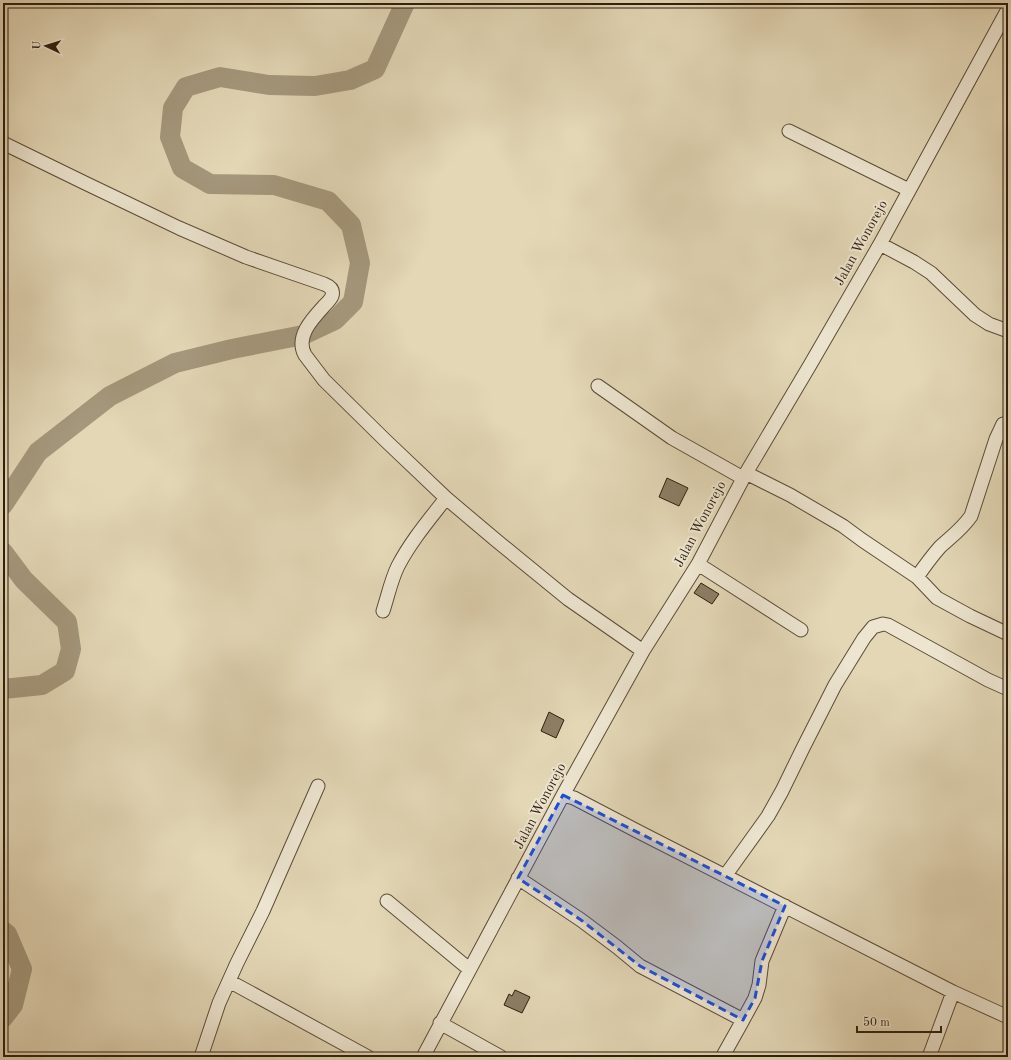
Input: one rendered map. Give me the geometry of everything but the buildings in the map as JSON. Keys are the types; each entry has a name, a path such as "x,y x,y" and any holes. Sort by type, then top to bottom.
{"street":[{"name":"Jalan Wonorejo","path":"423,1057 518,878 643,651 698,564 744,475 880,244 1008,9"},
{"path":"789,131 909,190"},
{"path":"3,143 192,234 246,257 331,288 331,298 310,321 305,334 302,351 324,380 446,498 568,599 643,651"},
{"path":"880,244 931,273 975,315 989,324 1008,331"},
{"path":"598,386 672,438 744,475 790,495 843,526 917,578 937,598 1008,634"},
{"path":"917,578 940,547 957,533 966,524 971,516 996,440 1004,424"},
{"path":"383,611 391,582 398,567 418,535 446,498"},
{"path":"698,564 801,630"},
{"path":"725,876 768,816 835,685 872,627 883,624 888,625 1008,690"},
{"path":"201,1057 228,981 263,911 318,786"},
{"path":"563,795 574,798 953,992 1008,1017"},
{"path":"518,878 581,920 640,966 744,1020"},
{"path":"387,901 469,969"},
{"path":"723,1057 755,998 759,985 762,961 785,906"},
{"path":"228,981 368,1057"},
{"path":"929,1057 953,992"},
{"path":"440,1023 501,1057"}],"highlighted area":[{"path":"563,795 785,906 762,961 755,998 743,1020 640,966 581,920 518,878"}],"waterway":[{"path":"3,505 38,452 110,396 175,363 232,349 303,335 335,320 353,302 360,263 351,225 328,201 274,185 210,184 182,168 170,137 173,108 186,87 220,77 269,85 315,86 350,80 375,69 405,3"},
{"path":"3,552 24,580 67,622 71,649 65,671 42,685 3,689"},
{"path":"3,931 7,934 22,969 13,1005 3,1018"}]}
